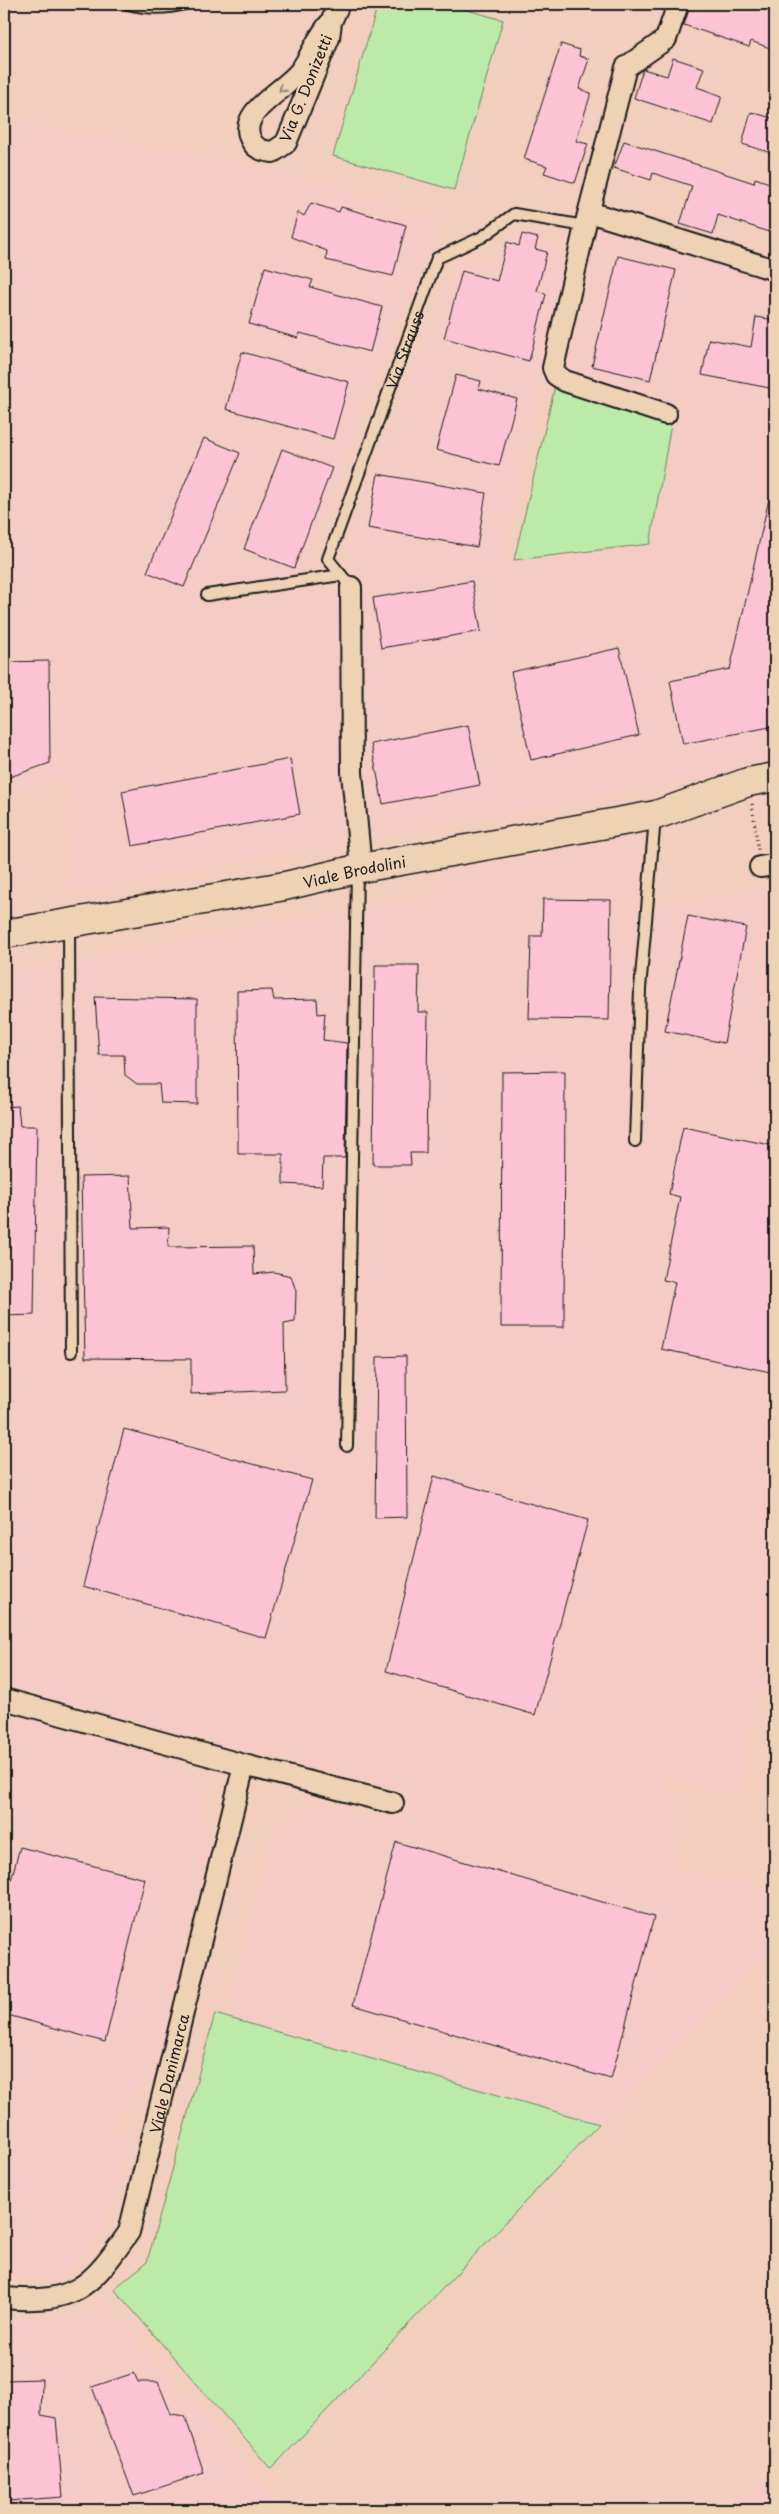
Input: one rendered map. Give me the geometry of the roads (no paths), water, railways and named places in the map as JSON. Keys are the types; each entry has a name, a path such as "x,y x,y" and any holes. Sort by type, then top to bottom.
{"street":[{"name":"Via G. Donizetti","path":"331,22 319,34 301,70 287,86 256,109 248,120 249,137 253,144 261,150 273,152 286,143 329,38 331,22 338,4"},
{"path":"666,414 565,381 556,375 553,368 587,219 626,67 666,39 678,4"},
{"name":"Via Strauss","path":"587,219 775,270"},
{"path":"346,581 352,773 359,868"},
{"name":"Viale Brodolini","path":"4,934 285,886 359,868 656,815 748,782 775,777"},
{"name":"Viale Brodolini","path":"703,798 763,795"},
{"path":"4,1698 244,1765 393,1803"},
{"name":"Viale Danimarca","path":"4,2298 36,2301 60,2298 96,2276 129,2232 244,1765"}],"lane":[{"path":"128,4 151,8 175,7 185,4"},
{"name":"Via Strauss","path":"346,581 328,559 437,258 482,237 514,214 587,219"},
{"path":"206,595 346,581"},
{"path":"635,1141 640,989 656,815"},
{"path":"347,1446 359,868"},
{"path":"69,923 71,1352"}]}
